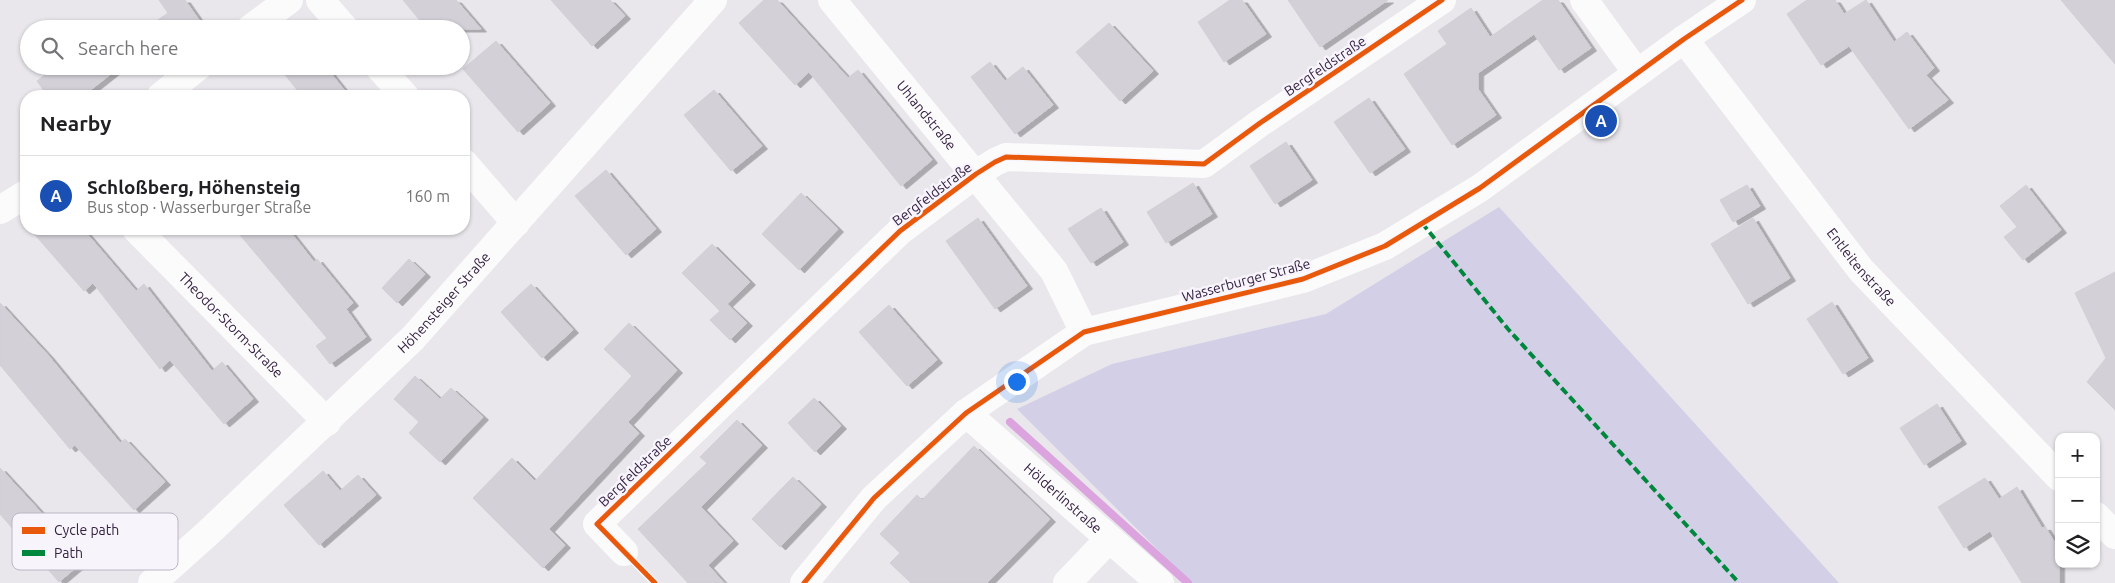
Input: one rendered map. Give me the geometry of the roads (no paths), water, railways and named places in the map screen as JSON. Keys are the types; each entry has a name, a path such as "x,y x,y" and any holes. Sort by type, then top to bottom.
{"street":[{"path":"262,20 289,0"},
{"path":"320,0 337,20"},
{"name":"Höhensteiger Straße","path":"178,559 326,422 413,338 712,0"},
{"name":"Uhlandstraße","path":"832,0 1054,271 1084,332"},
{"name":"Bergfeldstraße","path":"624,552 597,524 900,231 976,174 1006,158 1204,164 1442,0"},
{"path":"1584,0 1638,73"},
{"name":"Wasserburger Straße","path":"804,583 874,498 966,413 1084,332 1303,279 1385,246 1480,188 1684,39 1742,0"},
{"name":"Entleitenstraße","path":"1684,39 1861,270 2055,473"},
{"path":"169,90 188,75"},
{"path":"386,75 400,90"},
{"path":"470,170 516,223"},
{"path":"0,210 20,198"},
{"name":"Theodor-Storm-Straße","path":"142,235 326,422"},
{"name":"Hölderlinstraße","path":"966,413 1160,583"},
{"path":"2100,520 2115,535"},
{"path":"1067,583 1110,539"},
{"name":"Höhensteiger Straße","path":"152,583 166,570"}],"waterway":[{"path":"1010,422 1188,583"}],"place":[{"name":"Schloßberg, Höhensteig","path":"1601,121"}]}
